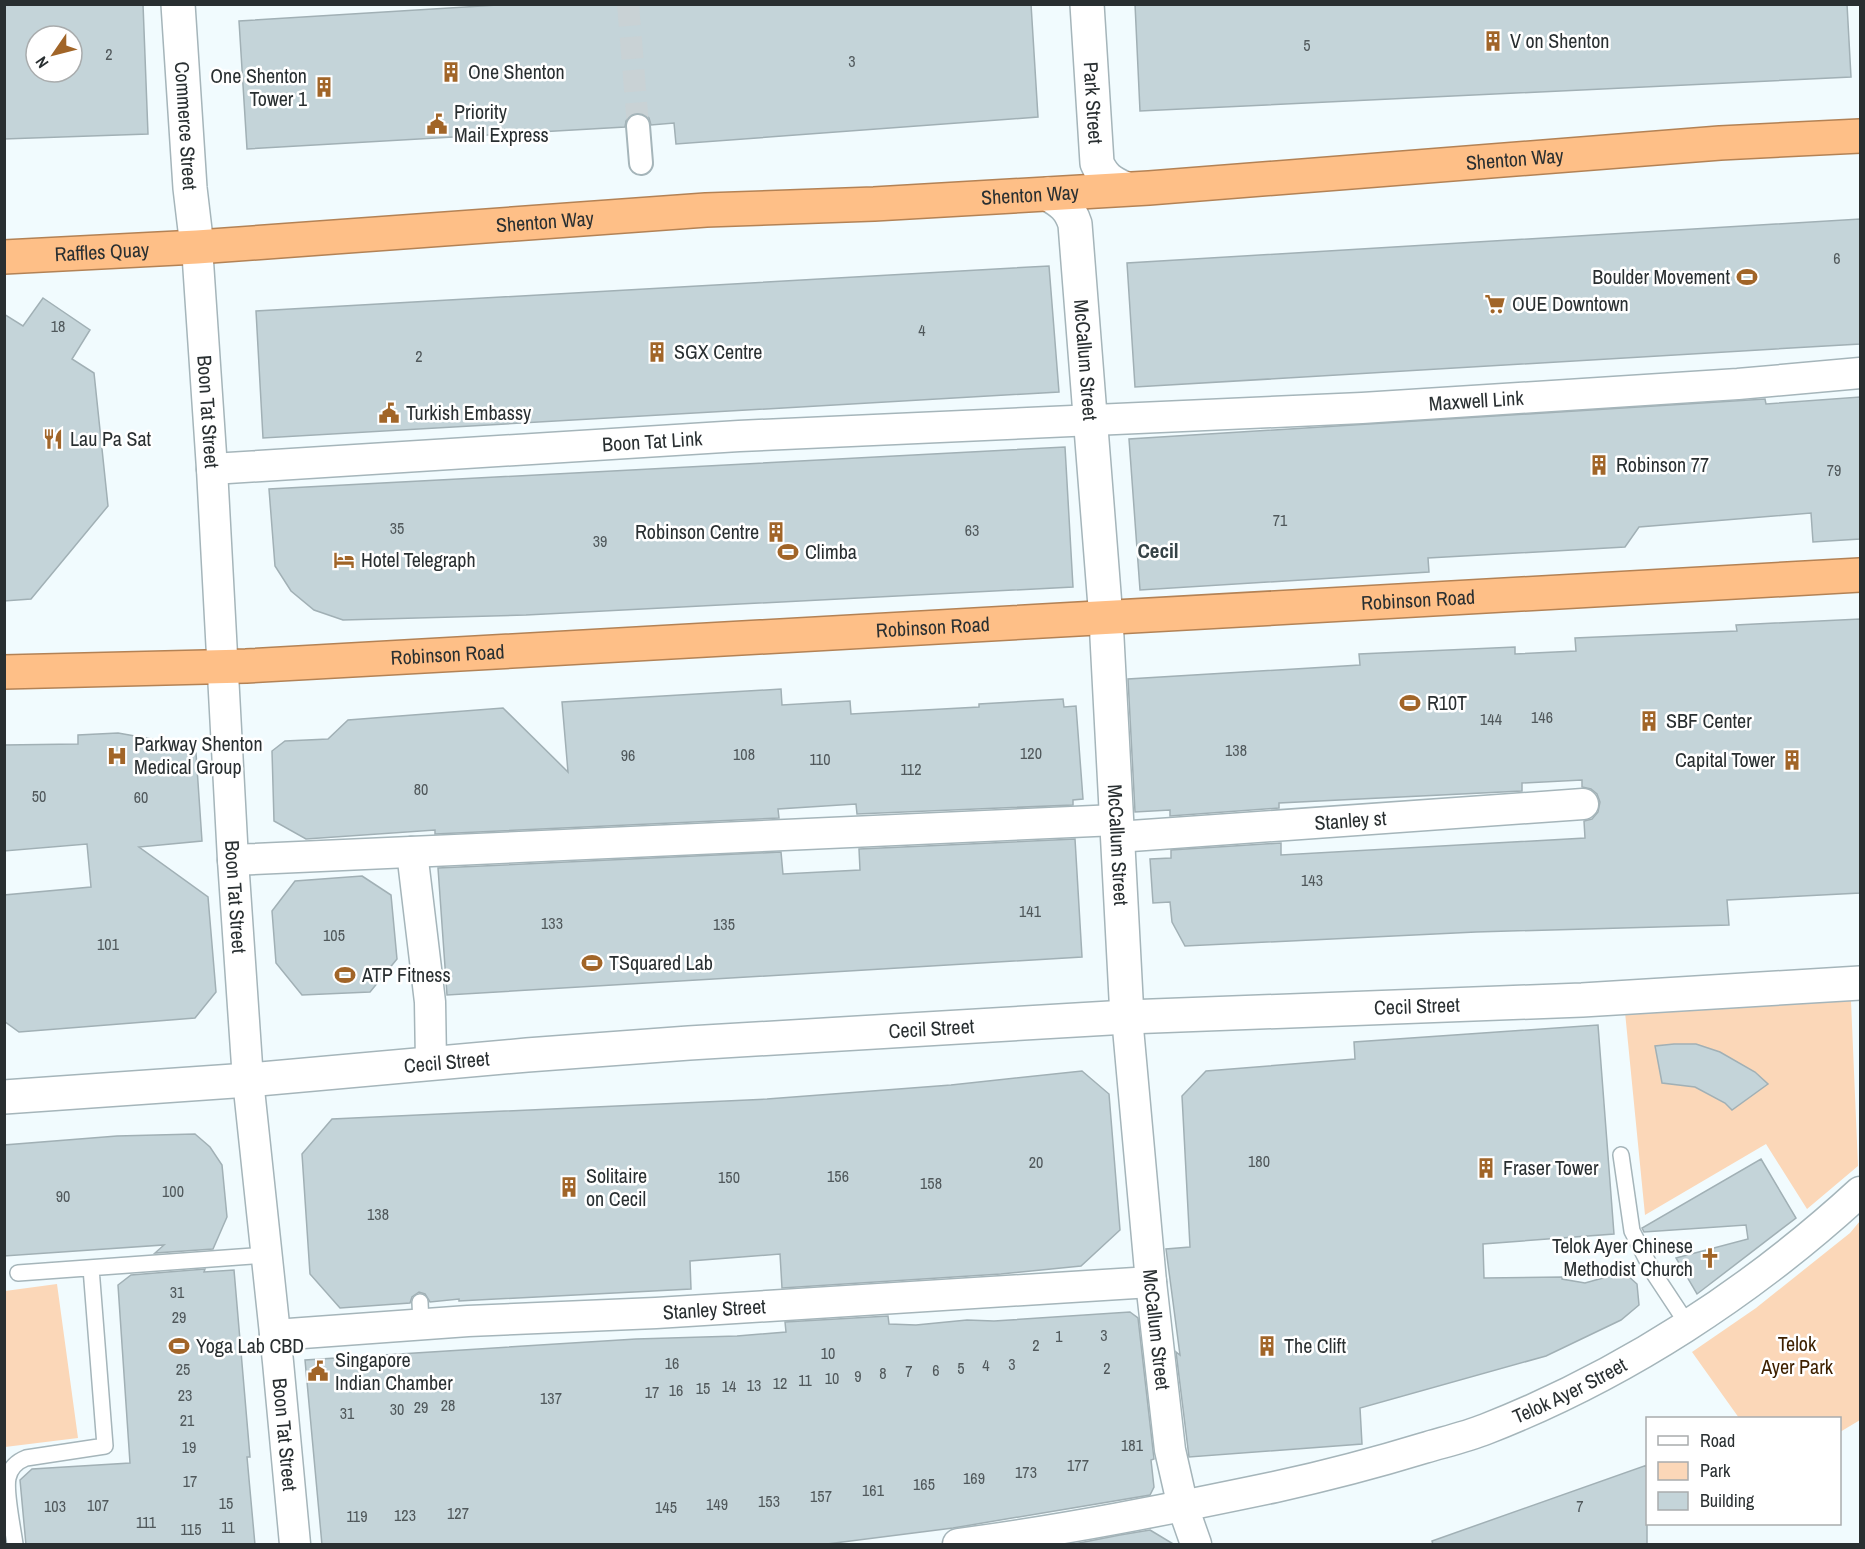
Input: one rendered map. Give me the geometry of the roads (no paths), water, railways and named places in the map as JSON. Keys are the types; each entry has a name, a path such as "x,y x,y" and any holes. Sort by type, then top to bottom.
{"highway":[{"name":"Shenton Way","path":"197,247 706,210 874,204 1048,194 1719,143 1860,136"},
{"name":"Raffles Quay","path":"4,257 197,247"},
{"name":"Robinson Road","path":"4,672 223,667 1860,575"}],"main road":[{"name":"Commerce Street","path":"178,4 190,188 197,247"},
{"name":"Park Street","path":"1087,4 1097,163 1103,176 1124,188"},
{"name":"McCallum Street","path":"1048,194 1064,204 1072,213 1075,224 1106,619 1127,1017"},
{"name":"Cecil Street","path":"4,1097 248,1080 689,1043 1127,1017 1571,1000 1857,986"}],"street":[{"path":"638,126 641,163"},
{"name":"Boon Tat Street","path":"197,247 248,1080 295,1545"},
{"name":"Maxwell Link","path":"1091,421 1362,408 1738,384 1860,373"},
{"name":"Boon Tat Link","path":"212,469 738,436 1011,422 1091,421"},
{"name":"Stanley st","path":"233,860 1116,829 1583,804"},
{"path":"412,852 429,1002 431,1064"},
{"name":"McCallum Street","path":"1127,1017 1151,1282 1172,1462 1190,1527"},
{"name":"Telok Ayer Street","path":"958,1545 1190,1527 1234,1496 1316,1478 1484,1430 1555,1398 1664,1341 1806,1239 1860,1192"},
{"name":"Stanley Street","path":"275,1335 421,1313 656,1313 1151,1282"}],"lane":[{"path":"1621,1155 1632,1231 1653,1272 1688,1325"},
{"path":"18,1273 267,1255"},
{"path":"15,1545 7,1480 17,1462 26,1458 105,1446 91,1268"}],"tunnel":[{"path":"628,4 638,126"}],"place":[{"name":"V on Shenton","path":"1493,41"},
{"name":"One Shenton","path":"451,72"},
{"name":"One Shenton Tower 1","path":"324,87"},
{"name":"Priority Mail Express","path":"437,124"},
{"name":"Boulder Movement","path":"1747,277"},
{"name":"OUE Downtown","path":"1495,304"},
{"name":"SGX Centre","path":"657,352"},
{"name":"Turkish Embassy","path":"389,413"},
{"name":"Lau Pa Sat","path":"53,439"},
{"name":"Robinson 77","path":"1599,465"},
{"name":"Robinson Centre","path":"776,532"},
{"name":"Climba","path":"788,552"},
{"name":"Hotel Telegraph","path":"344,560"},
{"name":"R10T","path":"1410,703"},
{"name":"SBF Center","path":"1649,721"},
{"name":"Parkway Shenton Medical Group","path":"117,756"},
{"name":"Capital Tower","path":"1792,760"},
{"name":"TSquared Lab","path":"592,963"},
{"name":"ATP Fitness","path":"345,975"},
{"name":"Fraser Tower","path":"1486,1168"},
{"name":"Solitaire on Cecil","path":"569,1187"},
{"name":"Telok Ayer Chinese Methodist Church","path":"1710,1258"},
{"name":"Yoga Lab CBD","path":"179,1346"},
{"name":"The Clift","path":"1267,1346"},
{"name":"Singapore Indian Chamber","path":"318,1371"}],"district":[{"name":"Cecil","path":"1158,551"}],"park label":[{"name":"Telok Ayer Park","path":"1797,1356"}]}
